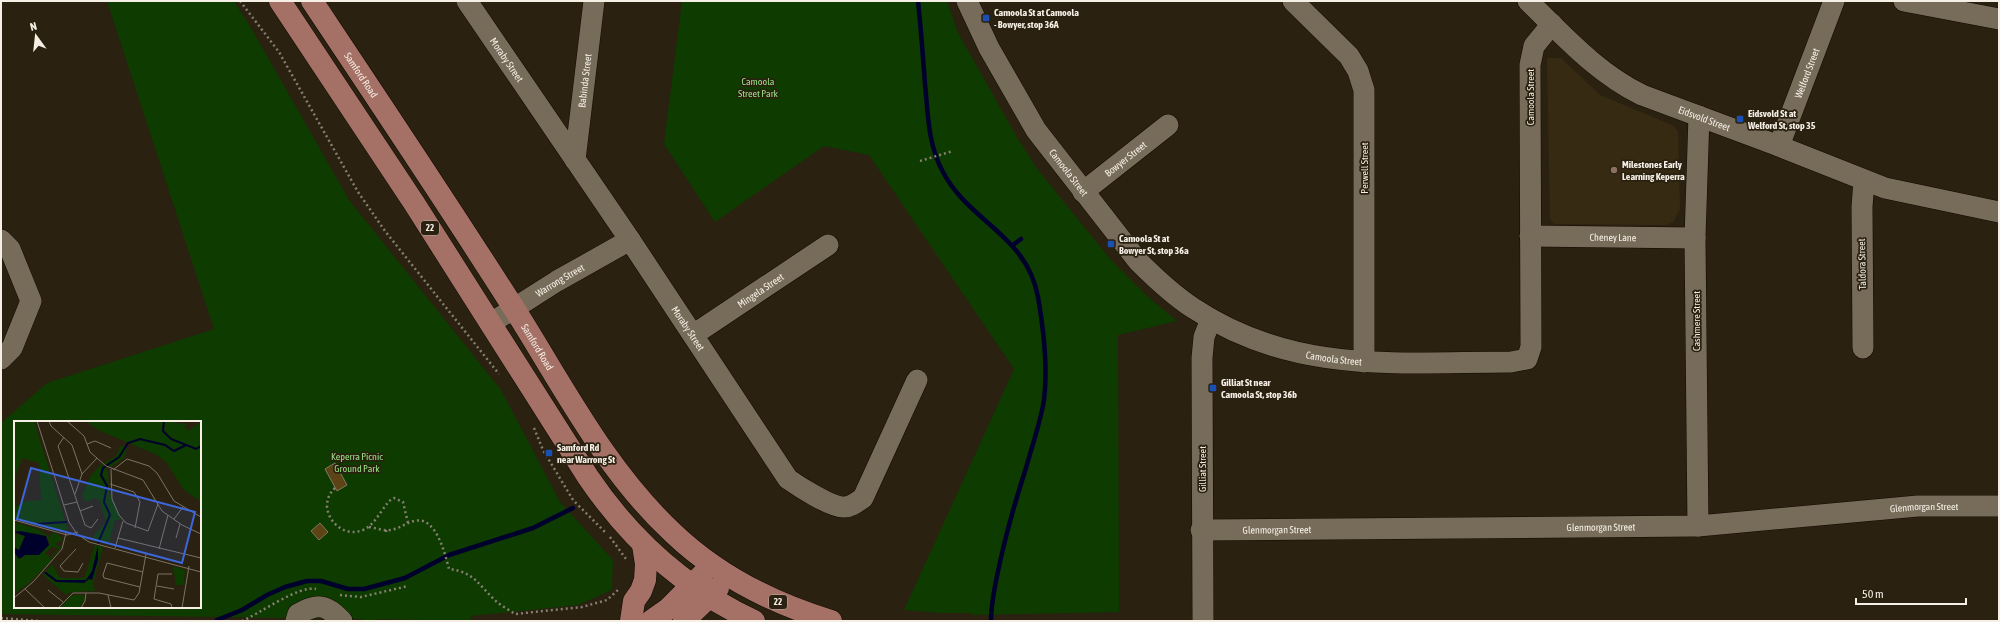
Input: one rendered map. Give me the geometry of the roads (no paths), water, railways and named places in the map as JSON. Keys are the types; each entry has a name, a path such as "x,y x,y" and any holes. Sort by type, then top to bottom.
{"main road":[{"name":"22","path":"280,1 410,197 597,490 612,511 643,546 692,586 709,598 754,621"},
{"name":"Samford Road","path":"312,1 423,168 586,424 631,488 672,533 720,571 777,602 831,621"},
{"path":"631,621 634,601 641,591 645,580 646,564 643,546"},
{"path":"651,621 668,609 692,586 720,571"},
{"path":"684,621 709,598 720,571"}],"street":[{"name":"Moraby Street","path":"467,1 630,240 788,479 805,491 843,507 854,504 863,498 917,380"},
{"name":"Babinda Street","path":"574,160 594,1"},
{"name":"Camoola Street","path":"967,1 989,48 1036,130 1138,261 1173,293 1211,319 1250,339 1286,351 1317,357 1364,362 1511,362 1527,359 1531,347 1531,55 1539,37 1552,24"},
{"name":"Perwell Street","path":"1293,1 1352,60 1358,71 1364,90 1364,362"},
{"name":"Eidsvold Street","path":"1528,1 1589,60 1621,85 1642,95 1779,146 1864,180 1906,193 1999,212"},
{"name":"Welford Street","path":"1779,146 1834,1"},
{"path":"1904,1 1999,19"},
{"name":"Cashmere Street","path":"1698,526 1695,238 1699,116"},
{"name":"Bowyer Street","path":"1083,192 1168,124"},
{"name":"Taldora Street","path":"1863,348 1862,207 1864,180"},
{"name":"Cheney Lane","path":"1530,236 1695,238"},
{"path":"1,240 10,249 31,301 12,348 1,359"},
{"name":"Warrong Street","path":"491,323 557,281 630,240"},
{"name":"Mingela Street","path":"693,335 828,244"},
{"name":"Gilliat Street","path":"1203,621 1201,530 1202,348 1211,319"},
{"name":"Glenmorgan Street","path":"1201,530 1698,526 1918,506 1999,506"},
{"path":"296,621 298,614 315,606 321,606 328,609 342,621"}],"waterway":[{"path":"918,1 928,118 934,151 938,162 954,189 967,204 1010,243 1022,258 1032,276 1038,297 1044,336 1046,375 1044,400 1003,550 994,591 991,621"},
{"path":"1013,245 1021,239"},
{"path":"217,620 242,610 267,595 285,587 307,581 321,581 348,589 364,589 405,578 449,555 533,528 573,508"}],"place":[{"name":"Camoola St at Camoola - Bowyer, stop 36A","path":"986,18"},
{"name":"Eidsvold St at Welford St, stop 35","path":"1740,119"},
{"name":"Milestones Early Learning Keperra","path":"1614,170"},
{"name":"Camoola St at Bowyer St, stop 36a","path":"1111,244"},
{"name":"Gilliat St near Camoola St, stop 36b","path":"1213,388"},
{"name":"Samford Rd near Warrong St","path":"549,453"}],"park label":[{"name":"Camoola Street Park","path":"758,86"},
{"name":"Keperra Picnic Ground Park","path":"357,462"}]}
